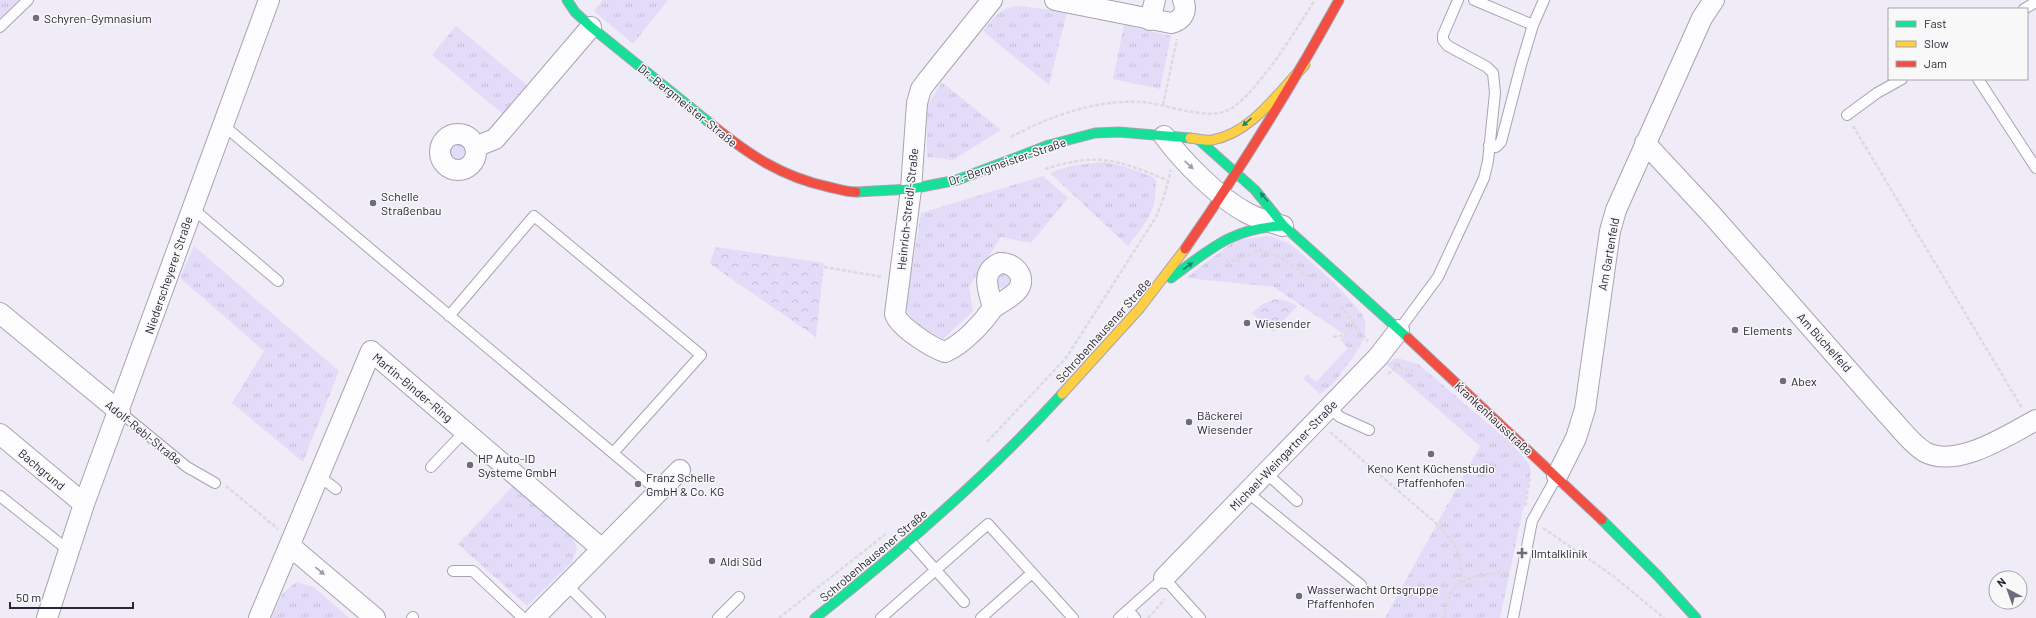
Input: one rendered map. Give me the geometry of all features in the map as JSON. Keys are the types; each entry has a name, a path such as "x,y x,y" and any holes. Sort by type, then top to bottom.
{"street":[{"name":"Niederscheyerer Straße","path":"47,618 84,504 120,412 222,125 269,0"},
{"name":"Dr.-Bergmeister-Straße","path":"567,0 575,12 591,27 738,146 768,165 806,182 851,192 911,189 957,180 1049,145 1087,135 1119,132 1199,140 1221,138 1239,129 1305,65"},
{"name":"Heinrich-Streidl-Straße","path":"992,0 921,89 916,103 911,189 895,307 897,319 939,350 946,352 952,349 986,317 993,308"},
{"path":"1055,0 1171,23 1177,22 1184,14 1185,4 1183,0"},
{"path":"1150,20 1155,0"},
{"name":"Schrobenhausener Straße","path":"815,618 867,577 964,494 1047,410 1156,289 1238,172 1305,65 1339,0"},
{"name":"Am Gartenfeld","path":"1557,476 1576,438 1585,408 1610,231 1616,210 1702,18 1714,0"},
{"path":"475,147 495,139 591,27"},
{"path":"1164,136 1175,151 1222,195"},
{"path":"1199,140 1238,172"},
{"name":"Am Büchelfeld","path":"1645,143 1712,215 1886,413 1925,452 1942,457 1960,456 2034,421"},
{"name":"Krankenhausstraße","path":"1238,172 1272,206 1284,226 1557,476 1642,560 1696,618"},
{"name":"Krankenhausstraße","path":"1222,195 1248,214 1284,226"},
{"path":"1156,289 1223,239 1238,232 1269,225 1284,226"},
{"name":"Adolf-Rebl-Straße","path":"0,313 120,412"},
{"name":"Michael-Weingartner-Straße","path":"1164,578 1381,353 1399,330"},
{"name":"Martin-Binder-Ring","path":"259,618 292,543 371,351 602,549"},
{"name":"Bachgrund","path":"0,434 84,504"},
{"path":"534,618 680,470"},
{"path":"292,543 373,617"}],"lane":[{"path":"0,27 28,0"},
{"path":"1399,330 1438,277 1484,178 1495,93 1493,73 1487,67 1448,46 1443,40 1443,35 1458,0"},
{"path":"1474,0 1533,25"},
{"path":"1489,145 1496,146 1501,142 1533,25 1544,0"},
{"path":"2026,8 2036,2"},
{"path":"1847,115 1877,93 1900,80"},
{"path":"1979,80 2036,168"},
{"path":"222,125 658,491"},
{"path":"192,208 278,281"},
{"path":"449,316 534,216 701,356 613,453"},
{"path":"1329,407 1340,417 1368,430"},
{"name":"Adolf-Rebl-Straße","path":"120,412 186,467 215,483"},
{"path":"431,467 465,431"},
{"path":"1266,473 1297,501"},
{"path":"320,476 336,489"},
{"path":"1513,618 1532,521 1557,476"},
{"path":"1247,492 1361,585"},
{"path":"0,496 68,550"},
{"path":"880,618 988,524 1073,618"},
{"path":"910,541 964,602"},
{"path":"453,570 473,571 523,618"},
{"path":"981,618 1032,573"},
{"path":"1119,618 1131,614 1164,578 1200,618"},
{"path":"566,585 600,618"},
{"path":"718,618 739,597"}],"path":[{"path":"1177,22 1177,38 1163,105 1206,113 1226,111 1249,92 1261,78 1284,49 1315,0"},
{"path":"1847,115 2034,421"},
{"path":"1040,170 1070,162 1105,159 1124,163 1167,180"},
{"path":"982,447 1066,358 1156,217 1164,197 1167,180 1172,167"},
{"path":"1222,260 1227,262 1235,261 1260,250 1280,257 1314,281"},
{"path":"824,267 899,279"},
{"path":"1338,302 1350,317 1358,332 1381,353 1397,367 1411,370 1421,377"},
{"path":"1333,337 1345,335 1355,326"},
{"path":"1328,431 1437,524 1458,551 1462,565 1461,583"},
{"path":"1531,471 1523,514 1612,575 1664,618"},
{"path":"215,483 222,483 292,543"},
{"path":"779,618 893,528"},
{"path":"1444,618 1450,593 1461,583 1480,575 1510,572"}],"green space":[{"path":"0,0 19,0 0,19"},
{"path":"603,0 668,0 633,44 594,11"},
{"path":"1021,6 1067,12 1049,85 983,31 999,13 1008,8"},
{"path":"1124,25 1171,36 1160,89 1113,79"},
{"path":"456,26 528,86 504,115 432,55"},
{"path":"942,82 1001,130 953,160 927,157 927,106"},
{"path":"457,141 465,144 468,152 465,160 457,163 449,160 446,152 449,144"},
{"path":"1104,162 1123,166 1153,177 1156,181 1156,192 1152,210 1145,223 1128,246 1050,173 1083,164"},
{"path":"1043,176 1068,198 1031,243 1001,237 969,287 973,311 943,339 915,321 907,311 906,305 921,213"},
{"path":"1271,236 1291,245 1308,259 1344,294 1362,314 1365,321 1365,333 1358,350 1335,381 1320,394 1303,379 1307,374 1316,382 1348,348 1340,340 1345,335 1274,287 1186,278 1236,240"},
{"path":"194,246 339,371 303,462 232,403 264,351 180,278"},
{"path":"715,247 824,263 816,337 710,264"},
{"path":"1000,272 1006,272 1011,277 1009,286 1006,288 1000,288 995,283 995,277"},
{"path":"1276,299 1287,301 1297,306 1273,332 1252,313 1263,304"},
{"path":"1397,358 1418,364 1513,445 1529,464 1531,471 1500,618 1385,618 1480,446 1386,364"},
{"path":"514,485 572,536 577,549 572,562 527,606 458,544"},
{"path":"296,582 314,587 349,618 271,618 282,594"}],"traffic: fast":[{"path":"567,0 575,12 591,27 711,124"},
{"path":"856,192 911,189 957,180 1049,145 1095,133 1119,132 1190,138"},
{"path":"1199,140 1255,190 1284,226 1408,338"},
{"path":"1171,278 1210,249 1236,235 1250,230 1284,226"},
{"path":"815,618 912,538 974,483 1062,394"},
{"path":"1602,520 1658,576 1696,618"}],"traffic: slow":[{"path":"1190,138 1212,140 1226,136 1240,129 1263,110 1305,65"},
{"path":"1062,394 1140,308 1185,249"}],"traffic: jam":[{"path":"1185,249 1265,126 1303,64 1339,0"},
{"path":"711,124 739,146 781,171 812,183 849,192 856,192"},
{"path":"1408,338 1602,520"}],"place":[{"name":"Schyren-Gymnasium","path":"36,18"},
{"name":"Schelle Straßenbau","path":"373,203"},
{"name":"Wiesender","path":"1247,323"},
{"name":"Elements","path":"1735,330"},
{"name":"Abex","path":"1783,381"},
{"name":"Bäckerei Wiesender","path":"1189,422"},
{"name":"Keno Kent Küchenstudio Pfaffenhofen","path":"1431,454"},
{"name":"HP Auto-ID Systeme GmbH","path":"470,465"},
{"name":"Franz Schelle GmbH & Co. KG","path":"638,484"},
{"name":"Ilmtalklinik","path":"1522,553"},
{"name":"Aldi Süd","path":"712,561"},
{"name":"Wasserwacht Ortsgruppe Pfaffenhofen","path":"1299,596"}]}
